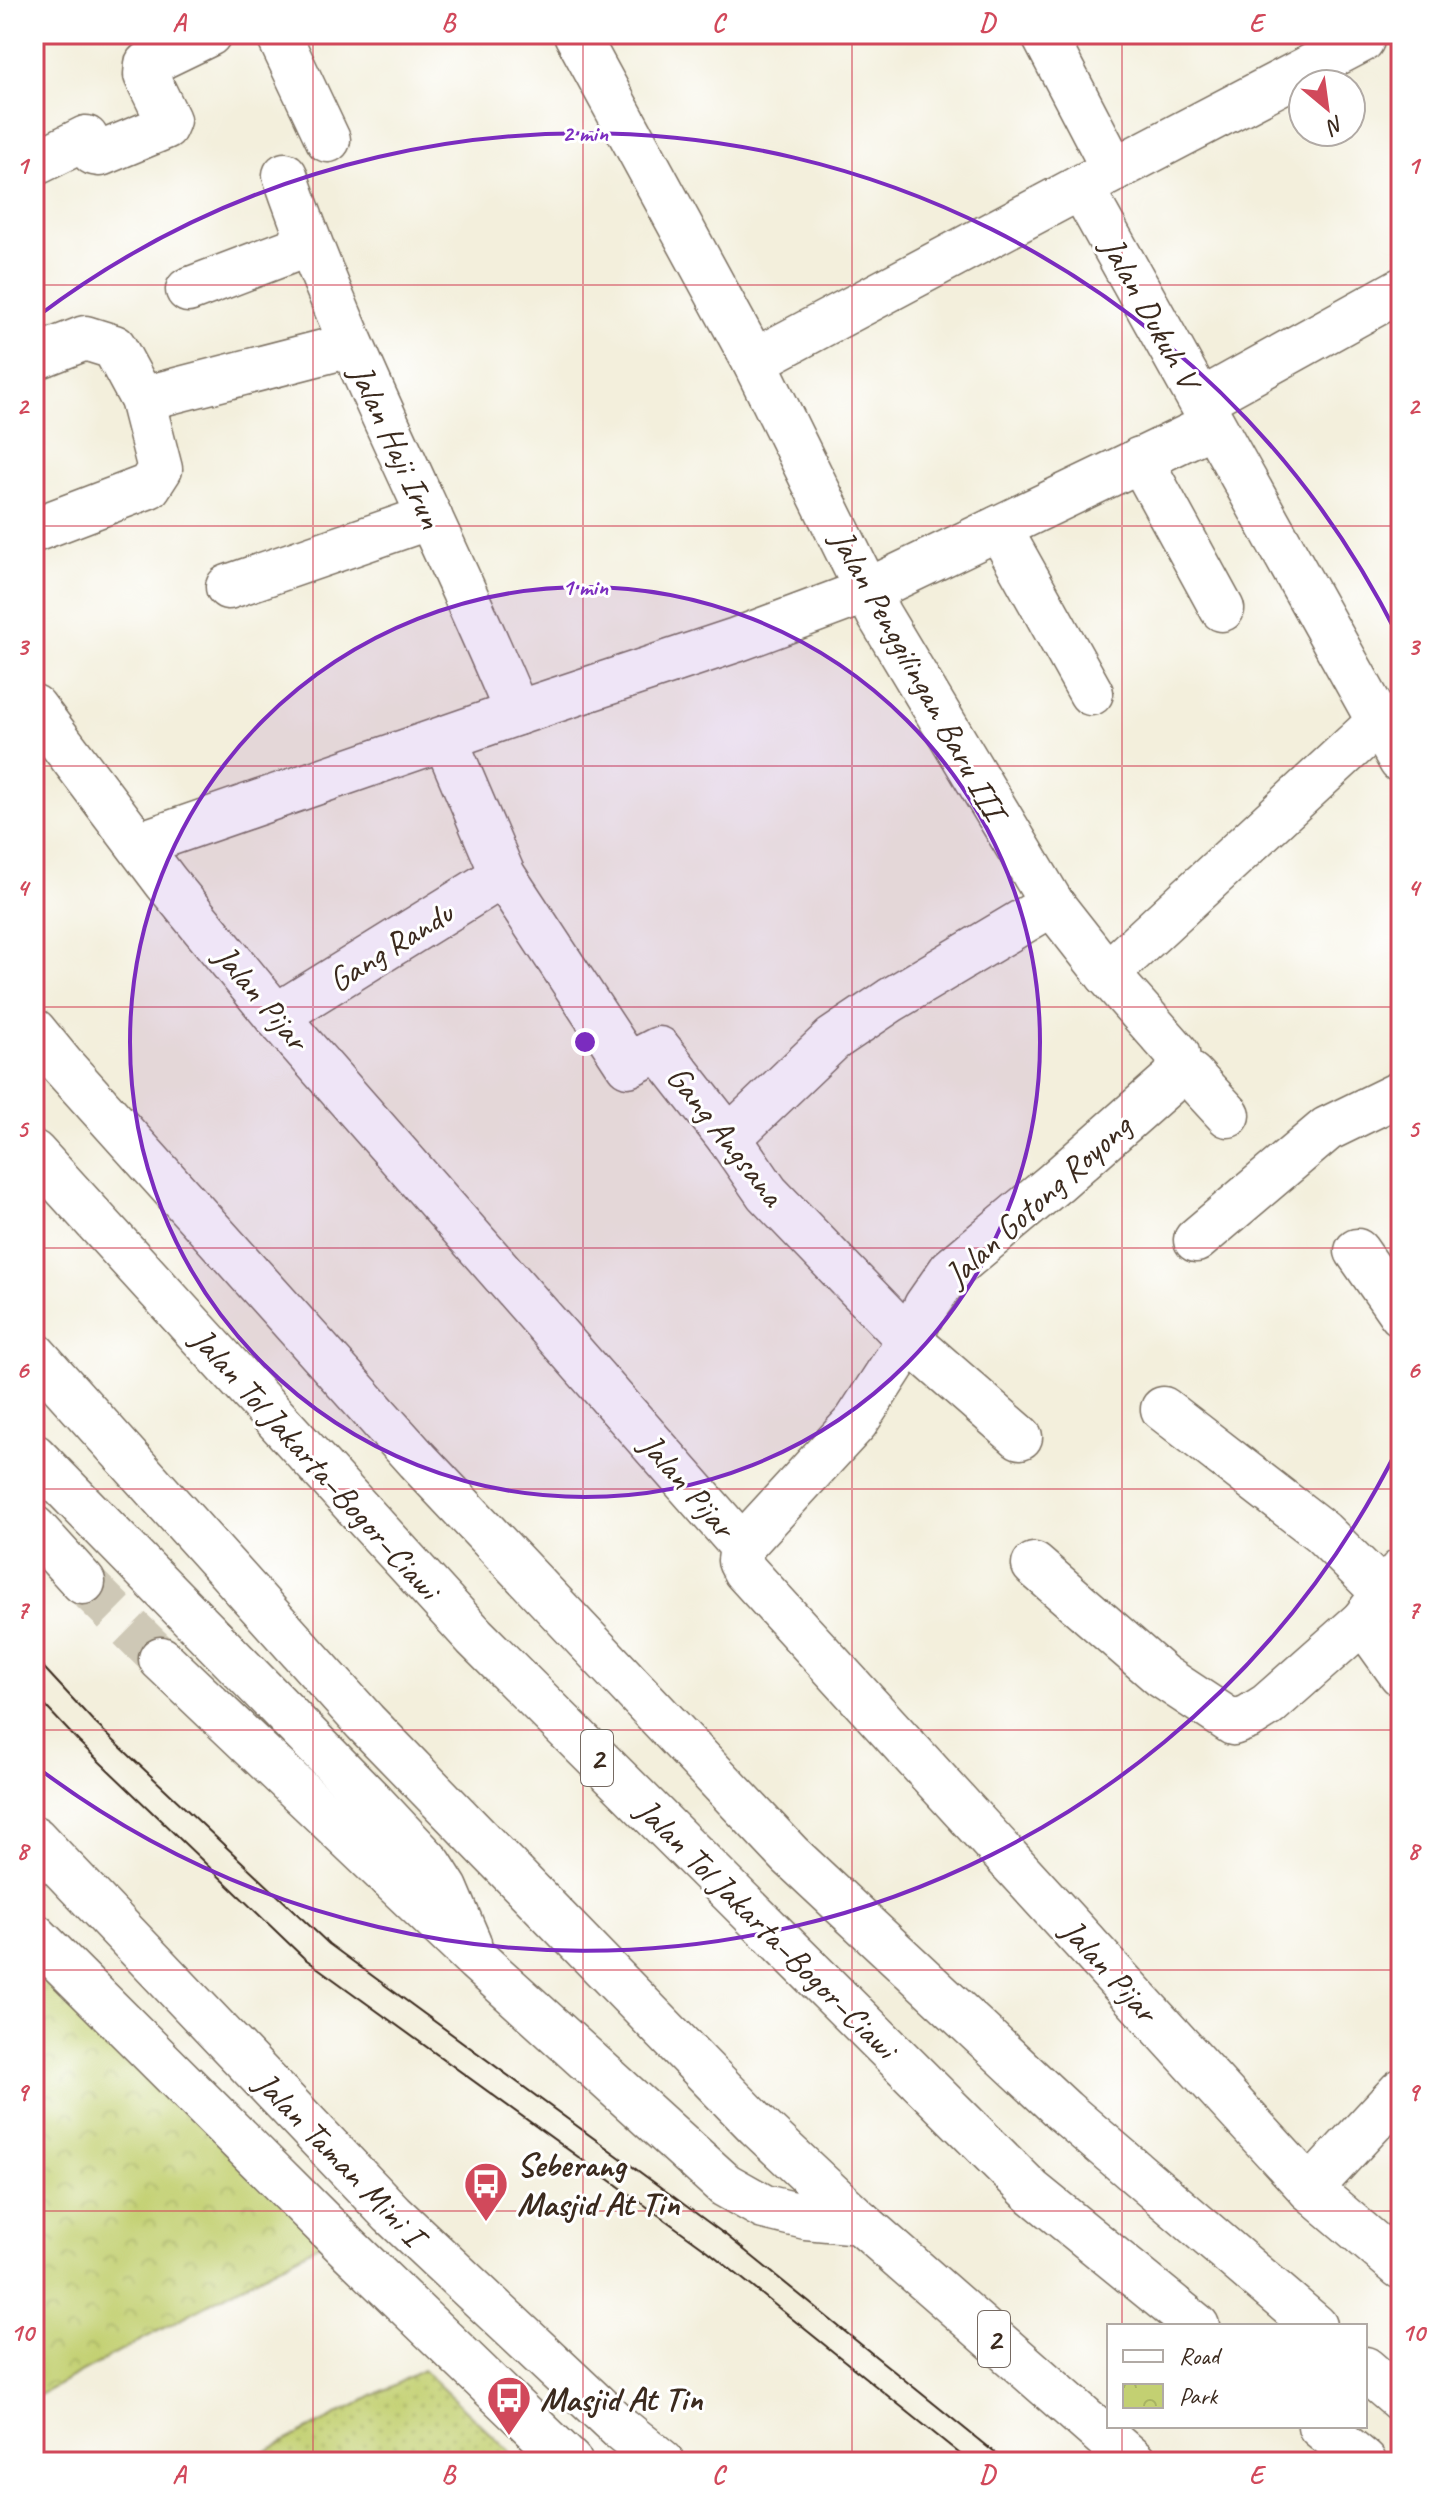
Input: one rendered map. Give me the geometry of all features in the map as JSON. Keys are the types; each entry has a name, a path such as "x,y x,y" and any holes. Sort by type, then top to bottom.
{"main road":[{"path":"34,164 86,138 94,153 100,154 165,127 168,120 146,75 147,64 209,34"},
{"path":"278,34 328,140"},
{"name":"Jalan Penggilingan Baru III","path":"576,34 754,361 879,615 1052,904 1107,974"},
{"name":"Jalan Dukuh V","path":"1043,34 1098,178 1207,413 1401,761"},
{"path":"754,361 1365,36"},
{"name":"Jalan Haji Irun","path":"285,175 309,244 351,345 517,713"},
{"path":"188,290 309,244"},
{"path":"139,844 736,640 867,591 1140,459 1401,290"},
{"path":"34,358 85,338 114,347 142,399 160,469 149,486 34,530"},
{"path":"142,399 351,345"},
{"path":"1140,459 1222,609"},
{"path":"228,587 430,517"},
{"path":"999,528 1091,693"},
{"name":"Jalan Pijar","path":"34,707 166,882 276,1016 742,1546 740,1561 745,1571 1310,2189 1401,2267"},
{"path":"1228,1115 1179,1066 1177,1053 1107,974 1379,722"},
{"path":"445,739 503,875"},
{"name":"Gang Randu","path":"276,1016 503,875"},
{"name":"Gang Angsana","path":"503,875 628,1065 659,1049 729,1138 767,1193 909,1340 1020,1437"},
{"path":"729,1138 833,1039 891,1000 1052,904"},
{"path":"34,1031 417,1460 790,1855 1064,2111 1313,2324"},
{"name":"Jalan Gotong Royong","path":"742,1546 856,1422 951,1270 1174,1078 1179,1066"},
{"path":"1196,1240 1327,1129 1401,1093"},
{"name":"Jalan Tol Jakarta–Bogor–Ciawi","path":"34,1153 475,1637 1031,2191 1195,2324"},
{"path":"1357,1251 1401,1314"},
{"name":"2","path":"34,1354 365,1722 758,2126 860,2222 1134,2462"},
{"path":"1163,1409 1322,1532 1382,1594 1401,1674"},
{"path":"34,1456 430,1864 446,1889 477,1960"},
{"path":"34,1528 83,1582"},
{"path":"1034,1565 1162,1676 1233,1723 1268,1705 1382,1594"},
{"path":"161,1659 477,1960 725,2185 764,2207 806,2217 860,2222"},
{"name":"Jalan Taman Mini I","path":"34,1838 392,2214 621,2429 662,2462"},
{"name":"Jalan Taman Mini I","path":"34,1935 339,2239 570,2462"},
{"path":"1310,2189 1401,2091"},
{"path":"1367,2371 1401,2400"},
{"path":"1322,2428 1364,2462"}],"green space":[{"path":"34,1945 325,2241 34,2398"},
{"path":"423,2370 520,2462 245,2462"}],"tunnel":[{"path":"83,1582 161,1659"}],"tram line":[{"path":"34,1657 95,1723 329,1944 727,2236 1006,2462"},
{"path":"34,1694 79,1742 304,1958 708,2251 970,2462"}],"place":[{"name":"Seberang Masjid At Tin","path":"486,2223"},
{"name":"Masjid At Tin","path":"509,2437"}]}
